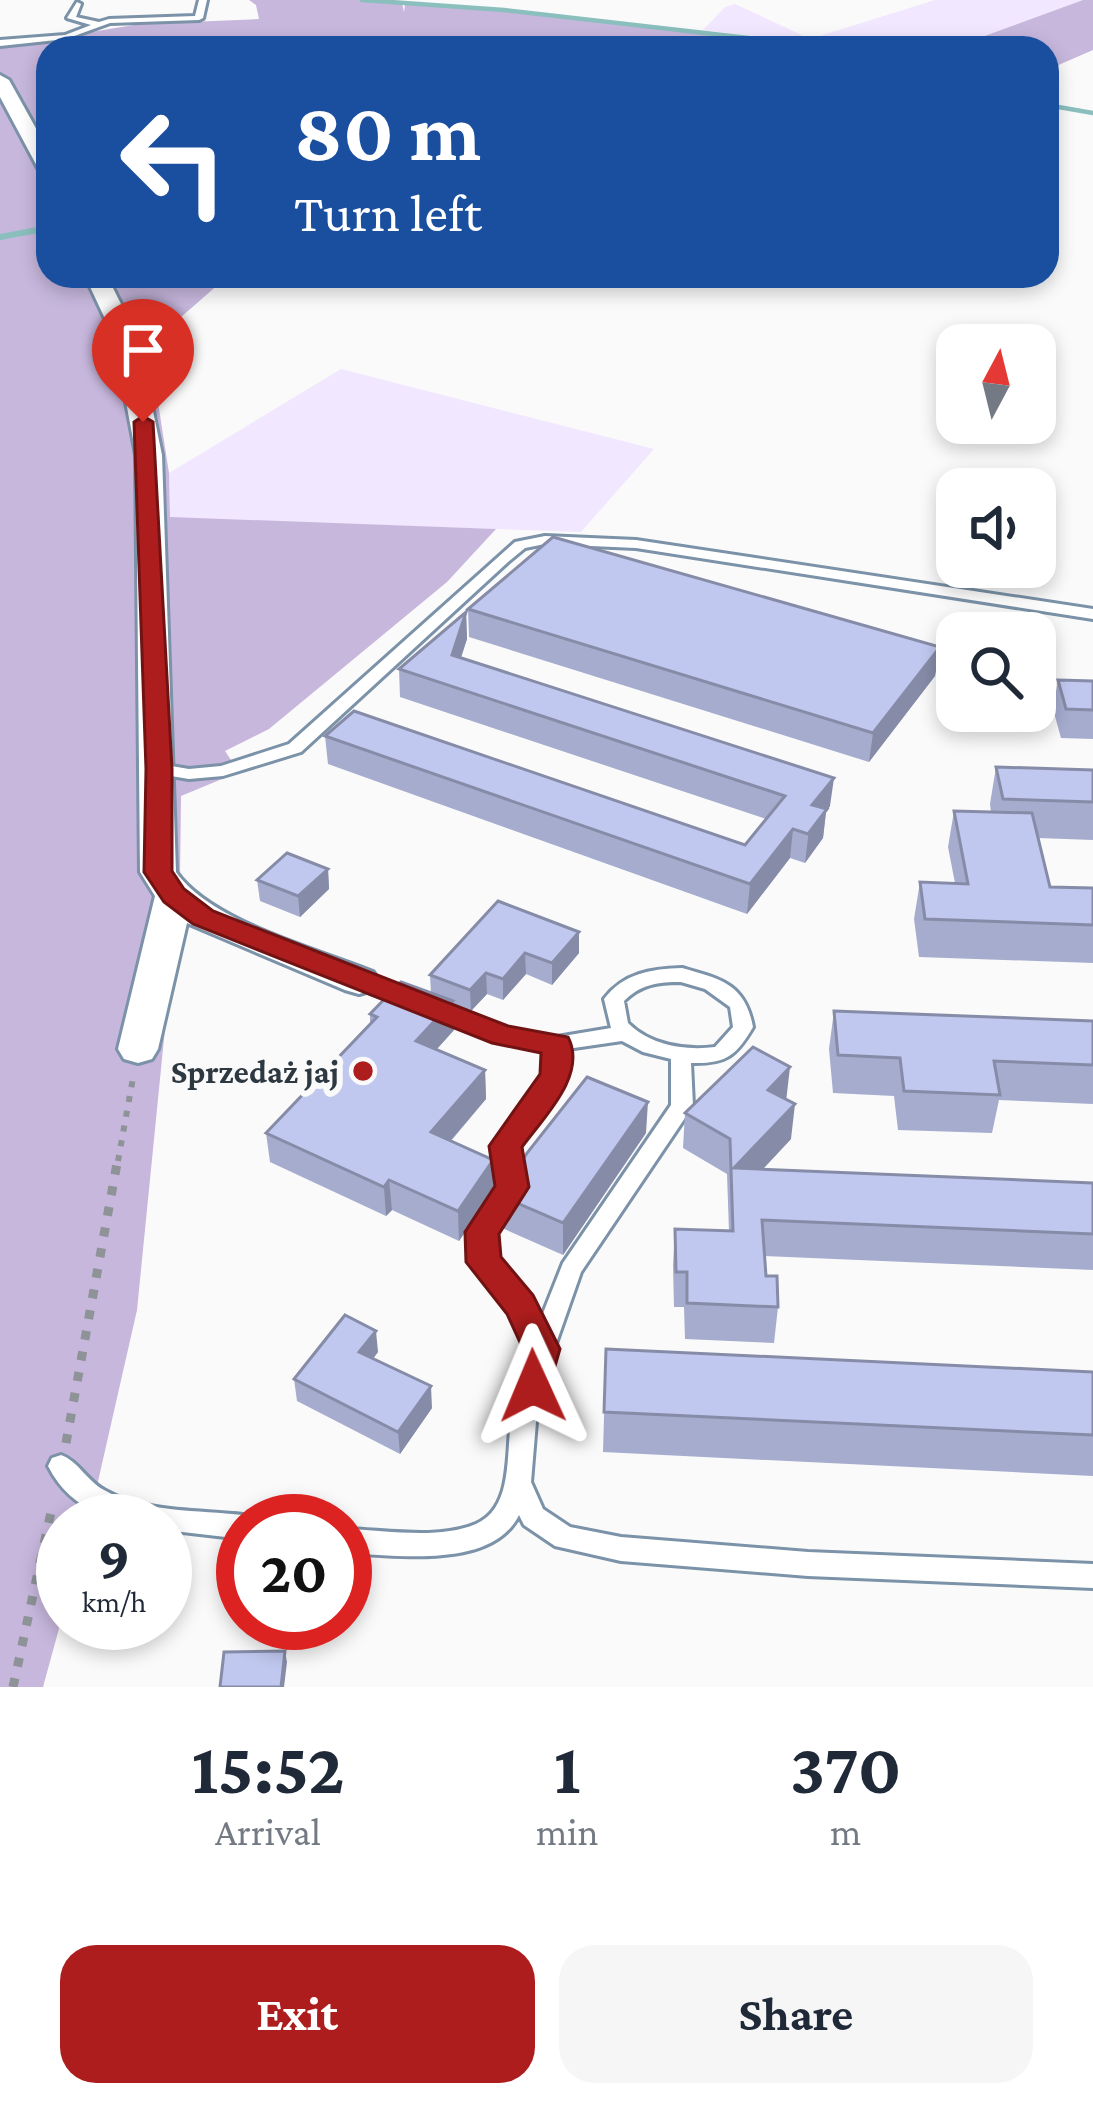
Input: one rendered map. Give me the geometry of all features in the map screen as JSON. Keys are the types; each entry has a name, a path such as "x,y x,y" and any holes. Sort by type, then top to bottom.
{"street":[{"path":"0,80 36,146"},
{"path":"102,288 126,338 148,455 158,872 174,896 203,917 359,981"},
{"path":"139,1049 174,896"}],"lane":[{"path":"68,36 98,24 200,18 203,0"},
{"path":"136,19 140,2"},
{"path":"77,4 71,18 98,24"},
{"path":"0,43 36,40"},
{"path":"159,769 223,771 295,748 502,559 520,545 545,540 635,544 1093,614"},
{"path":"682,975 712,984 739,1004 743,1027 733,1043 718,1054 681,1053 662,1052 625,1034 616,1022 614,999 641,976 682,975"},
{"path":"359,981 503,1036 557,1044 625,1034"},
{"path":"542,1349 520,1305 484,1262 482,1232 512,1187 505,1146 556,1076 557,1044"},
{"path":"372,1542 452,1543 488,1532 503,1519 518,1482 524,1422 542,1349 571,1269 682,1106 681,1053"},
{"path":"61,1466 72,1486 89,1500 216,1523"},
{"path":"518,1482 533,1517 564,1538 621,1549 808,1564 1093,1576"}],"path":[{"path":"13,1687 61,1466 139,1049"}],"shaded area":[{"path":"249,0 388,0 402,3 404,12 405,4 435,4 736,36 67,36 140,24 259,19 256,5"},
{"path":"935,0 1083,0 985,36 820,36"},
{"path":"1093,0 1093,50 1059,65 1059,36 985,36"},
{"path":"735,4 804,36 703,30 725,7"},
{"path":"36,41 36,288 214,288 149,345 169,473 170,517 496,529 447,582 269,729 225,751 239,772 181,796 180,878 137,1310 95,1494 36,1494 36,1650 53,1650 43,1687 0,1687 0,47"},
{"path":"341,369 654,449 581,532 170,518 169,473"}],"building":[{"path":"553,537 936,646 936,652 873,733 468,609"},
{"path":"466,612 452,655 834,778 812,805 827,809 808,834 793,829 750,884 325,736 354,711 745,845 785,796 399,669"},
{"path":"1058,680 1093,681 1093,710 1066,709"},
{"path":"996,767 1093,770 1093,802 1003,799"},
{"path":"954,811 1032,813 1050,887 1093,888 1093,925 925,919 920,882 968,884"},
{"path":"287,853 328,869 298,896 257,880"},
{"path":"498,901 579,932 552,963 525,953 503,979 486,973 470,990 430,975"},
{"path":"401,982 453,1001 416,1041 485,1070 431,1132 493,1160 458,1211 389,1180 384,1187 266,1133 377,1017 370,1014"},
{"path":"834,1011 1093,1021 1093,1065 994,1061 1000,1095 904,1091 900,1058 838,1055"},
{"path":"753,1047 790,1067 768,1090 795,1104 734,1168 1093,1183 1093,1234 762,1220 766,1276 777,1276 778,1307 687,1303 687,1272 676,1272 675,1229 733,1231 730,1139 685,1113"},
{"path":"587,1077 648,1102 563,1223 501,1196 527,1153"},
{"path":"345,1315 376,1331 359,1352 431,1386 398,1432 294,1379"},
{"path":"606,1349 1093,1372 1093,1435 604,1412"},
{"path":"285,1651 281,1687 220,1687 224,1652"}],"waterway":[{"path":"362,0 504,10 730,36"},
{"path":"1059,107 1093,113"},
{"path":"0,237 36,230"}],"place":[{"name":"Sprzedaż jaj","path":"363,1071"}],"route":[{"path":"143,422 159,769 158,872 174,896 203,917 503,1036 557,1044 556,1076 505,1146 512,1187 482,1232 484,1262 520,1305 542,1349 533,1386"}]}
